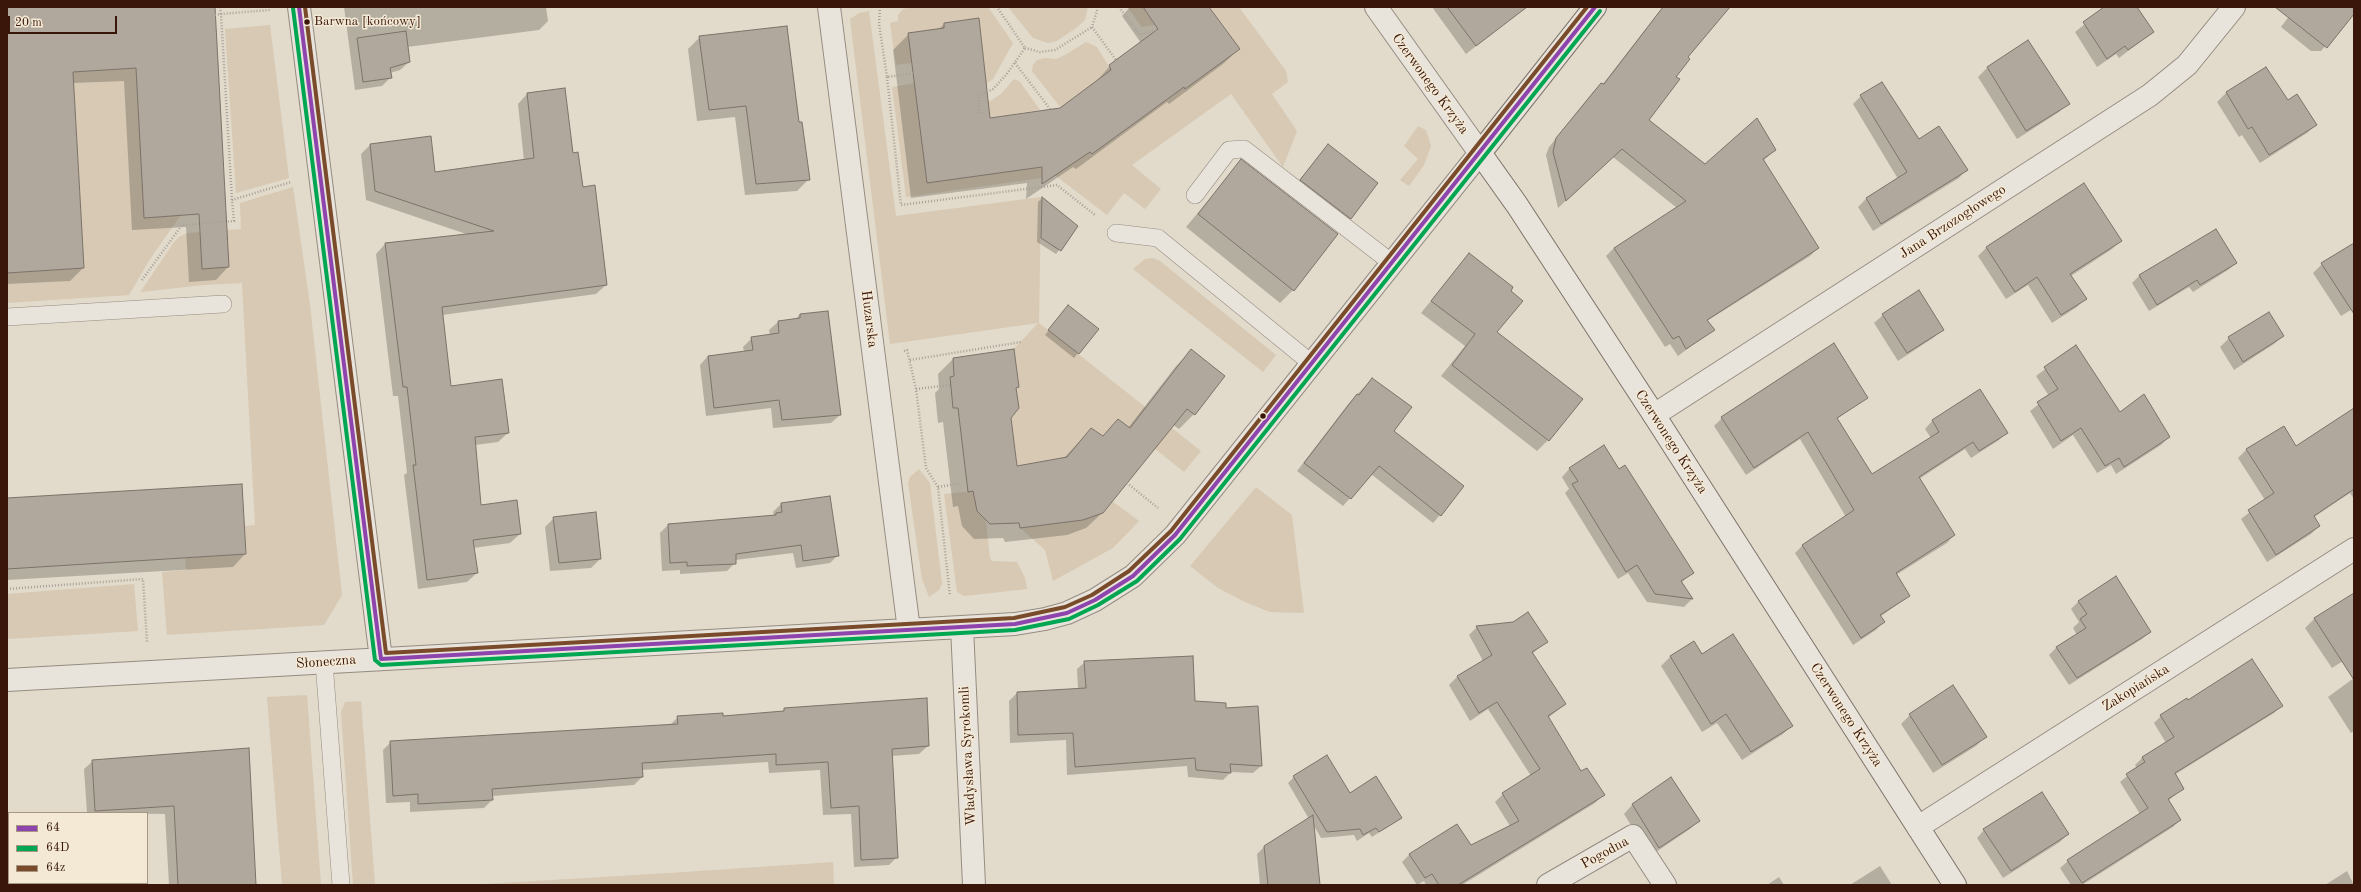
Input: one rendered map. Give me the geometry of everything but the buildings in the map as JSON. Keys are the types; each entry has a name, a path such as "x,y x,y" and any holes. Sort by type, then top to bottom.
{"street":[{"path":"299,7 381,659"},
{"name":"Huzarska","path":"830,7 909,630"},
{"name":"Czerwonego Krzyża","path":"1376,7 1517,205 1654,415 1955,885"},
{"name":"Słoneczna","path":"7,680 1015,624 1045,619 1081,607 1122,584 1153,558 1175,535 1595,7"},
{"name":"Jana Brzozogłowego","path":"1654,415 2150,95 2187,65 2234,7"},
{"name":"Zakopiańska","path":"1918,827 2354,549"},
{"name":"Władysława Syrokomli","path":"962,627 974,885"},
{"name":"Pogodna","path":"1548,885 1633,836 1664,885"}],"lane":[{"path":"1195,195 1229,150 1244,149 1392,263"},
{"path":"1116,233 1158,238 1311,363"},
{"path":"7,317 223,304"},
{"path":"324,662 341,885"}],"path":[{"path":"126,309 148,270 182,225 234,221 220,7"},
{"path":"880,7 879,24 901,205 1057,185 1116,233"},
{"path":"997,7 1025,48 1040,52 1055,50 1092,27 1098,7"},
{"path":"1119,7 1140,35 1158,29"},
{"path":"215,15 275,10"},
{"path":"1092,27 1116,60"},
{"path":"978,113 978,96 993,89 1015,63 1025,48"},
{"path":"1015,63 1050,109"},
{"path":"886,77 914,73"},
{"path":"232,200 297,180"},
{"path":"910,360 1021,342"},
{"path":"874,355 907,350 916,389 926,468 938,487 951,603 906,607"},
{"path":"916,389 951,385"},
{"path":"938,487 962,483"},
{"path":"1127,483 1161,510"},
{"path":"7,589 143,579 147,643"}],"shaded area":[{"path":"912,7 988,7 1013,43 993,79 980,88 985,75 979,18 944,23 944,28 913,63 896,65 890,23 898,21 898,15 903,9"},
{"path":"1008,7 1088,7 1085,20 1057,41 1048,43 1033,38"},
{"path":"1127,7 1143,7 1155,25 1142,27"},
{"path":"1209,7 1239,7 1286,71 1288,82 1272,94 1297,131 1283,167 1231,94 1132,165 1161,189 1145,209 1124,193 1107,215 1056,176 906,197 892,87 915,83 979,175 1053,166 1090,152 1092,154 1184,87 1185,89 1240,49"},
{"path":"869,11 896,216 1041,197 1039,323 1201,451 1184,472 1118,419 1103,436 1091,428 1067,457 1017,467 1015,448 1005,448 1010,420 1019,408 1016,388 1019,386 1014,349 1038,323 890,344 850,19 859,13"},
{"path":"270,25 289,178 236,193 225,29"},
{"path":"1086,42 1097,47 1111,70 1061,108 1032,71 1033,65 1037,60 1045,58 1056,59"},
{"path":"136,68 145,218 181,215 150,259 129,295 7,303 7,273 84,268 73,72"},
{"path":"1014,79 1020,82 1040,110 988,118 987,103 1001,94"},
{"path":"1418,126 1426,130 1431,146 1424,165 1409,186 1400,180 1418,159 1404,146"},
{"path":"293,187 310,305 342,595 324,625 167,635 162,572 186,570 185,558 246,554 245,526 255,525 242,283 141,291 174,242 179,237 187,233 241,229 240,203"},
{"path":"1153,258 1160,261 1276,355 1263,372 1133,269 1145,259"},
{"path":"919,469 930,483 942,584 939,590 929,597 922,579 908,483 910,477"},
{"path":"1256,487 1292,515 1304,613 1270,612 1245,602 1218,588 1190,566"},
{"path":"973,491 984,503 990,558 992,561 1017,562 1025,578 1027,589 964,596 957,592 944,494"},
{"path":"1112,501 1139,521 1113,548 1053,581 1045,550 1020,528 1083,520 1103,513"},
{"path":"134,584 138,631 7,639 7,594"},
{"path":"307,695 321,885 282,885 267,697"},
{"path":"361,701 375,885 353,885 341,712 345,702"},
{"path":"833,862 834,885 468,885 669,873"}],"transit line":[{"name":"64","path":"299,7 381,659"},
{"name":"64z","path":"305,7 386,653 1014,618 1065,607 1092,595 1129,571 1171,531 1587,7"},
{"name":"64","path":"381,659 1015,624 1067,613 1095,600 1133,576 1175,535 1595,7"},
{"name":"64D","path":"293,8 375,660 381,665 1015,630 1069,619 1098,605 1137,581 1180,539 1600,11"}],"place":[{"name":"Barwna [końcowy]","path":"307,22"}]}
